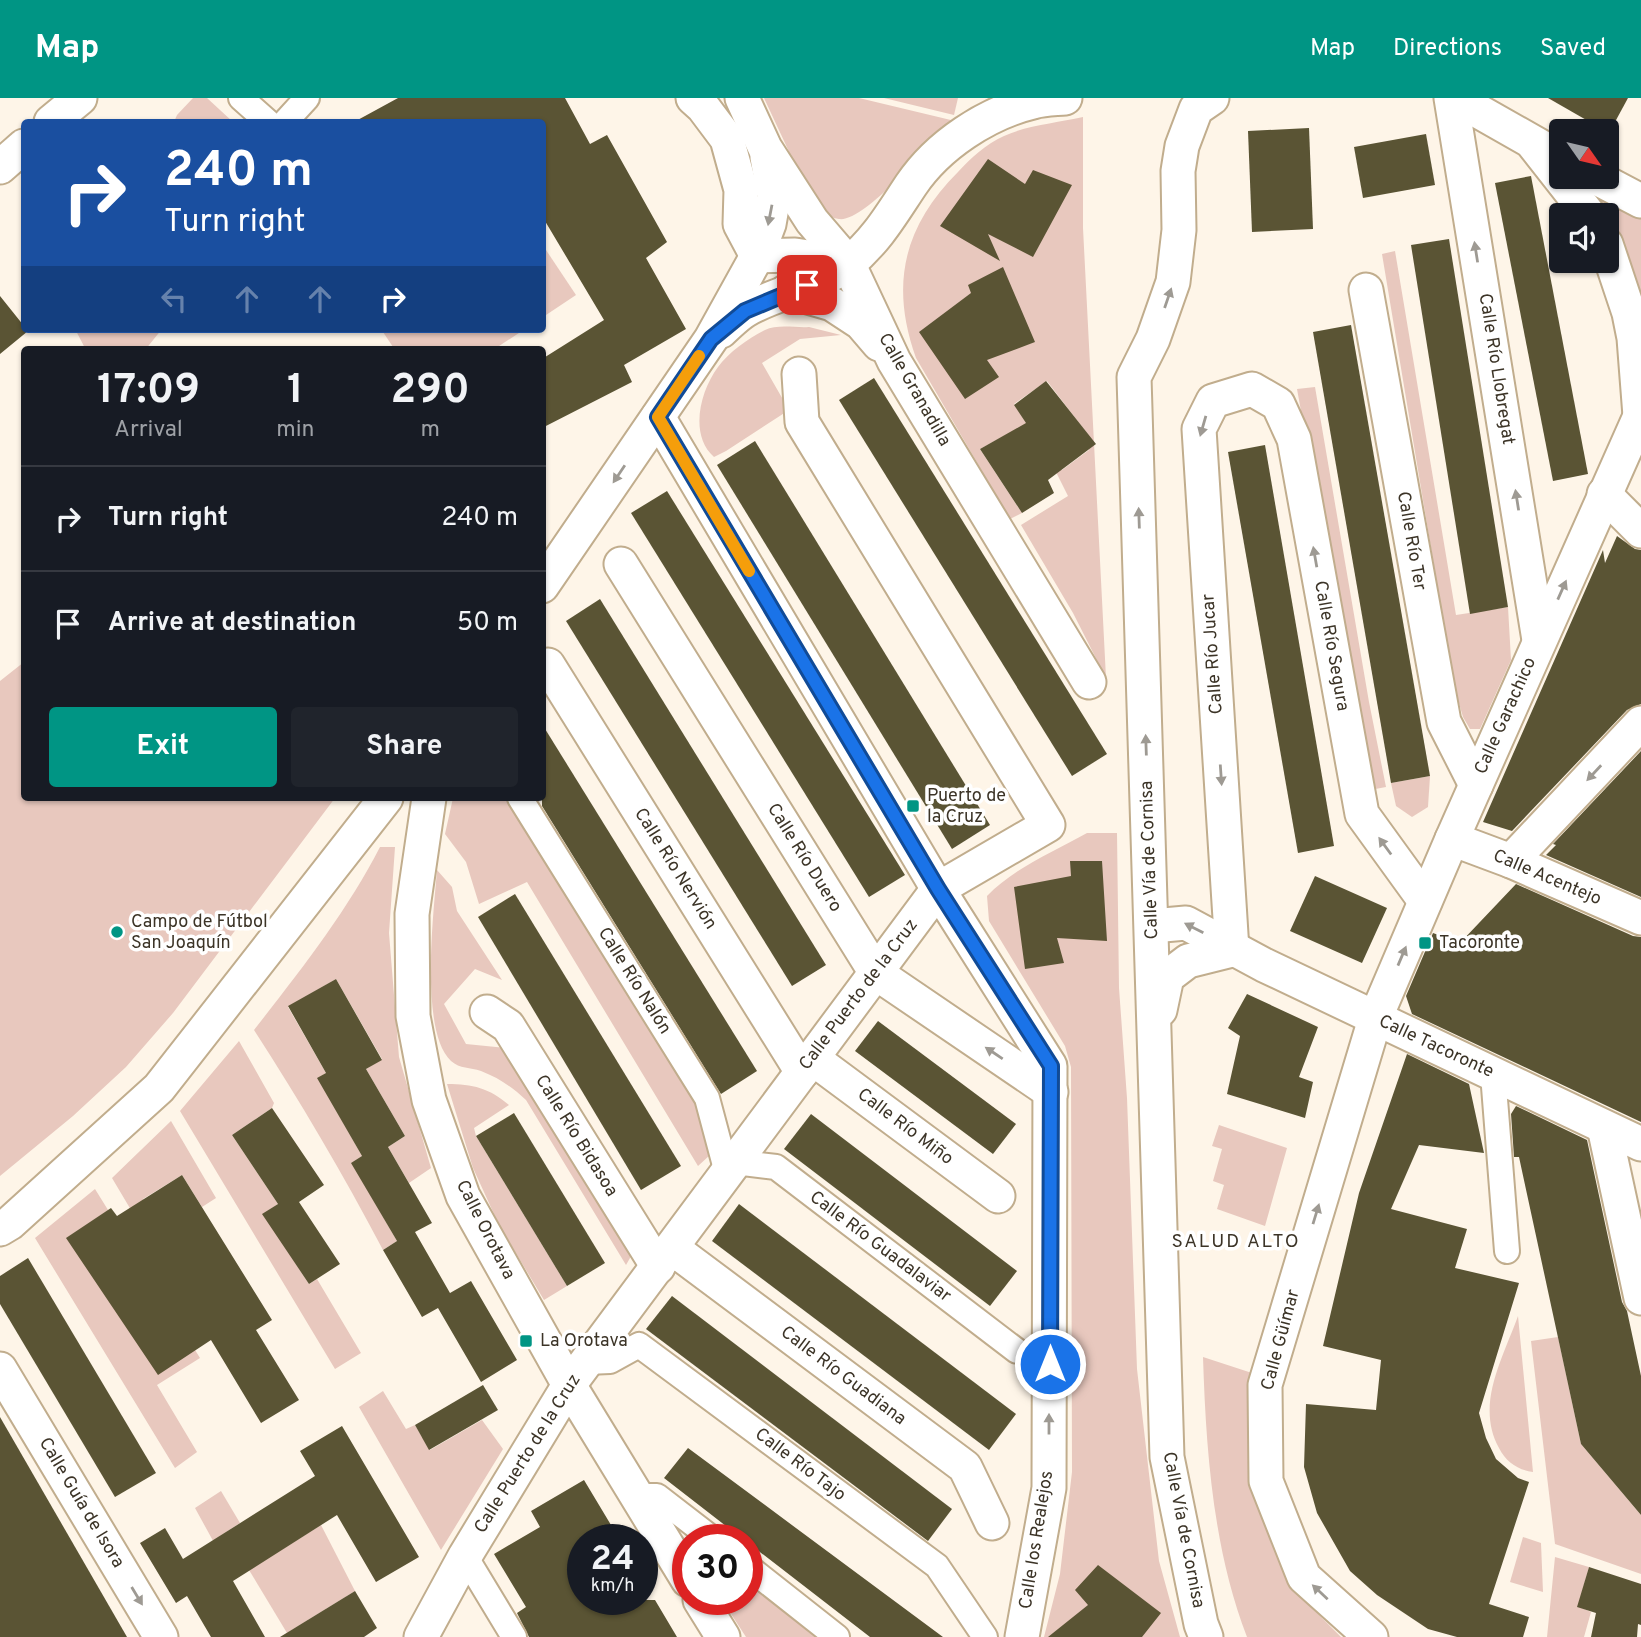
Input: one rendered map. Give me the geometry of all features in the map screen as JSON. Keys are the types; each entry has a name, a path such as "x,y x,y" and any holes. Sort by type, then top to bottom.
{"street":[{"path":"55,119 80,98"},
{"path":"242,98 265,119"},
{"path":"288,119 307,98"},
{"path":"693,98 727,139 741,190 740,224 757,256"},
{"name":"Calle Granadilla","path":"742,98 765,148 812,221 848,263 894,361 1089,682"},
{"path":"711,339 745,311 787,291 827,279 848,263 870,244 892,217 912,183 956,140 994,115 1034,102 1065,98"},
{"name":"Calle Vía de Cornisa","path":"1206,1637 1201,1625 1167,1457 1134,377 1153,339 1173,282 1179,230 1178,171 1182,146 1196,109 1212,98"},
{"path":"1453,98 1500,109 1530,140 1580,203"},
{"name":"Calle Río Llobregat","path":"1453,98 1539,640"},
{"path":"1530,140 1549,151"},
{"path":"546,580 711,339 757,256 769,224 774,196 765,148"},
{"path":"0,167 21,149"},
{"path":"1618,189 1641,201"},
{"path":"795,255 809,233 812,221"},
{"path":"757,256 795,255 848,263"},
{"path":"1617,273 1635,318 1634,338 1641,415"},
{"name":"Calle Río Ter","path":"1366,290 1444,722 1476,785"},
{"path":"787,291 832,304 861,324 894,361"},
{"name":"Calle Puerto de la Cruz","path":"421,1637 465,1556 578,1373 938,889 1048,825 802,422 799,374"},
{"name":"Calle Río Segura","path":"1252,389 1278,404 1294,439 1362,814 1425,901"},
{"name":"Calle Río Jucar","path":"1232,950 1199,429 1213,401 1252,389"},
{"name":"Calle Garachico","path":"1375,1018 1539,640 1641,415"},
{"name":"Calle los Realejos","path":"658,417 938,889 1051,1066 1049,1488 1022,1637"},
{"path":"1604,494 1641,531"},
{"name":"Calle Río Duero","path":"621,564 876,973 1051,1092"},
{"name":"Calle Río Nervión","path":"548,665 807,1065"},
{"path":"1511,860 1641,723"},
{"path":"0,1229 10,1223 159,1088 384,801"},
{"name":"Calle Orotava","path":"429,801 412,914 413,1016 429,1100 463,1196 578,1373 637,1496 672,1554"},
{"name":"Calle Río Nalón","path":"522,801 707,1098 731,1167"},
{"name":"Calle Acentejo","path":"1452,839 1511,860 1641,918"},
{"name":"Calle Tacoronte","path":"1152,926 1186,923 1232,950 1641,1144"},
{"path":"1155,1034 1167,976 1188,961 1232,950"},
{"name":"Calle Río Bidasoa","path":"487,1012 508,1026 665,1258"},
{"name":"Calle Güímar","path":"1371,1637 1304,1577 1266,1481 1265,1385 1375,1018"},
{"name":"Calle Río Miño","path":"807,1065 998,1196"},
{"path":"1493,1074 1507,1251"},
{"path":"1604,1127 1641,1298"},
{"name":"Calle Río Guadalaviar","path":"731,1167 776,1167 1017,1351"},
{"name":"Calle Río Guadiana","path":"665,1258 965,1467 992,1523"},
{"name":"Calle Río Tajo","path":"578,1373 610,1361 639,1345 937,1566 985,1637"},
{"name":"Calle Guía de Isora","path":"0,1369 162,1637"},
{"path":"637,1496 657,1496 693,1524"},
{"path":"465,1556 514,1637"},
{"path":"763,1579 837,1637"},
{"path":"709,1615 723,1637"}],"shaded area":[{"path":"193,98 207,98 230,119 175,119"},
{"path":"764,98 859,98 955,121 945,128 879,197 850,217 839,219 828,215 812,201"},
{"path":"884,98 958,98 954,115"},
{"path":"1083,117 1083,228 1106,678 1073,613 1021,525 1068,496 1049,458 1062,470 1089,450 1089,436 1047,381 1014,404 1036,437 1015,430 980,449 1022,513 1010,519 916,358 908,331 903,282 914,236 925,214 939,193 979,152 1013,132"},
{"path":"1604,194 1641,213 1641,317 1619,252 1619,203 1598,203 1597,200"},
{"path":"546,250 576,295 546,315"},
{"path":"1395,251 1456,615 1508,607 1511,660 1480,729 1470,729 1463,717 1454,686 1382,254"},
{"path":"809,327 841,335 800,339 762,363 789,410 714,457 706,448 702,437 700,413 706,388 718,367 740,346 765,330"},
{"path":"77,333 159,333 148,346 84,346"},
{"path":"384,333 519,333 499,346 392,346"},
{"path":"1315,387 1386,787 1370,790 1297,389"},
{"name":"Campo de Fútbol San Joaquín","path":"21,664 21,801 333,801 173,1013 126,1067 73,1116 0,1176 0,681"},
{"path":"1430,776 1428,807 1412,817 1396,806 1391,783"},
{"path":"452,801 515,801 701,1100 710,1155 698,1166 527,882 479,904 466,862 445,834"},
{"path":"1087,833 1117,833 1119,988 1127,1098 1137,1369 1159,1561 1180,1637 1044,1637 1060,1574 1072,1472 1071,1067 1065,1046 989,921 987,896 1009,877"},
{"path":"380,847 395,847 389,933 399,1057 431,1168 409,1183 388,1147 405,1136 366,1069 382,1059 336,979 288,1007 326,1073 318,1078 362,1156 352,1163 397,1241 383,1250 321,1138 254,1030 337,918"},
{"path":"437,870 452,887 457,911 502,980 475,969 444,1004 466,1044 506,1048 634,1251 626,1265 526,1100 494,1077 454,1064 441,1046 435,1024 431,970"},
{"path":"239,1041 274,1103 272,1108 232,1135 278,1204 263,1214 309,1284 317,1279 361,1353 335,1369 180,1111"},
{"path":"447,1084 480,1088 509,1105 474,1128 476,1136 567,1286 544,1300 499,1225 473,1168"},
{"path":"171,1121 216,1198 202,1207 182,1175 143,1199 229,1337 215,1346 112,1178"},
{"path":"1219,1125 1287,1148 1265,1226 1217,1209 1224,1185 1213,1181 1222,1149 1212,1146"},
{"path":"95,1189 200,1358 157,1385 197,1452 175,1468 35,1238"},
{"path":"1518,1316 1533,1472 1517,1467 1505,1457 1492,1432 1490,1415 1494,1382"},
{"path":"1558,1337 1581,1444 1641,1515 1641,1574 1555,1544 1531,1341"},
{"path":"1203,1357 1255,1374 1288,1565 1315,1611 1341,1637 1247,1637 1226,1569 1213,1499"},
{"path":"383,1391 406,1429 415,1425 430,1450 482,1420 503,1449 441,1550 359,1407"},
{"path":"221,1491 240,1523 220,1536 217,1548 195,1508"},
{"path":"321,1525 355,1591 287,1633 249,1570"},
{"path":"1523,1537 1541,1543 1543,1592 1510,1582"},
{"path":"1555,1557 1589,1567 1578,1606 1591,1612 1584,1637 1547,1637"},
{"path":"763,1581 834,1637 746,1637 732,1615 763,1615"}],"building":[{"path":"398,98 565,98 590,144 607,135 667,242 646,258 686,329 624,365 632,382 546,426 546,356 604,320 546,223 546,119 360,119"},
{"path":"1548,98 1628,98 1617,119 1585,119"},
{"path":"1309,128 1313,229 1252,232 1248,131"},
{"path":"1426,134 1435,185 1363,198 1354,147"},
{"path":"988,159 1025,184 1033,170 1072,185 1033,257 988,234 1000,261 940,226"},
{"path":"1531,176 1588,474 1553,481 1495,183"},
{"path":"1449,239 1508,607 1470,614 1411,245"},
{"path":"1003,267 1035,342 987,360 999,377 965,399 919,332 971,293 968,285"},
{"path":"0,296 21,322 21,333 26,333 0,354"},
{"path":"1351,325 1430,776 1391,783 1313,332"},
{"path":"874,378 1107,754 1072,776 839,400"},
{"path":"1046,381 1096,444 1048,480 1054,493 1022,513 980,449 1026,423 1014,405"},
{"path":"755,441 990,825 952,849 717,465"},
{"path":"1265,445 1334,846 1298,853 1228,452"},
{"path":"667,491 905,875 869,897 631,513"},
{"path":"1617,536 1635,549 1641,550 1641,704 1627,710 1512,831 1483,822 1603,550 1605,563"},
{"path":"600,599 826,965 792,986 566,621"},
{"path":"546,730 757,1071 721,1094 542,806 542,801 546,801"},
{"path":"1641,751 1641,897 1546,855 1556,845 1553,844"},
{"path":"1070,861 1102,861 1107,941 1057,938 1064,963 1025,969 1014,887 1071,876"},
{"path":"1315,876 1387,908 1362,963 1290,931"},
{"path":"1516,884 1633,936 1641,937 1641,1122 1412,1014 1406,996 1433,933 1460,943"},
{"path":"515,894 681,1166 641,1190 478,917"},
{"path":"336,979 382,1060 366,1069 405,1136 388,1147 432,1223 415,1232 450,1293 471,1281 517,1360 481,1382 438,1308 422,1317 383,1250 397,1241 351,1163 362,1156 317,1078 326,1073 288,1006"},
{"path":"1247,994 1318,1027 1299,1077 1313,1082 1305,1118 1227,1094 1240,1036 1228,1028"},
{"path":"878,1021 1016,1124 993,1154 855,1051"},
{"path":"1407,1054 1469,1084 1484,1153 1419,1145 1391,1209 1467,1229 1455,1268 1519,1283 1479,1413 1486,1438 1496,1459 1518,1478 1529,1482 1489,1604 1529,1617 1523,1637 1457,1637 1428,1629 1377,1595 1350,1571 1317,1513 1304,1467 1306,1404 1376,1410 1381,1360 1323,1346 1359,1193"},
{"path":"1516,1106 1587,1140 1641,1376 1641,1515 1581,1444 1519,1157 1514,1157 1511,1114"},
{"path":"272,1108 324,1185 299,1202 340,1264 309,1284 262,1214 278,1204 232,1135"},
{"path":"514,1113 605,1263 567,1286 476,1136"},
{"path":"811,1114 1017,1271 990,1306 784,1149"},
{"path":"182,1175 272,1320 256,1330 299,1400 261,1423 211,1340 158,1375 66,1238 111,1208 117,1216"},
{"path":"739,1204 1016,1414 989,1450 712,1241"},
{"path":"28,1258 156,1473 115,1497 0,1304 0,1276"},
{"path":"672,1296 952,1509 928,1541 646,1329"},
{"path":"483,1385 498,1410 429,1450 415,1425"},
{"path":"0,1417 127,1637 0,1637"},
{"path":"342,1426 419,1557 376,1582 337,1515 233,1581 265,1637 211,1637 187,1596 176,1603 140,1543 165,1528 183,1559 315,1476 300,1451"},
{"path":"688,1448 943,1637 870,1637 763,1554 763,1524 723,1524 664,1478"},
{"path":"584,1480 610,1524 567,1524 567,1615 658,1615 658,1605 677,1637 529,1637 517,1613 526,1607 494,1554 540,1527 531,1511"},
{"path":"1098,1565 1161,1613 1142,1637 1048,1637 1088,1605 1075,1590"},
{"path":"1589,1567 1641,1584 1641,1625 1638,1624 1637,1637 1591,1637 1596,1613 1577,1607"},
{"path":"355,1591 377,1628 364,1637 280,1637"}],"slow traffic":[{"path":"699,356 658,417 749,571"}],"place":[{"name":"Puerto de la Cruz","path":"913,806"},
{"name":"Campo de Fútbol San Joaquín","path":"117,932"},
{"name":"Tacoronte","path":"1425,943"},
{"name":"La Orotava","path":"526,1341"}],"district":[{"name":"SALUD ALTO","path":"1236,1242"}],"route":[{"path":"807,285 787,291 745,311 711,339 658,417 938,889 1051,1066 1050,1364"}]}
